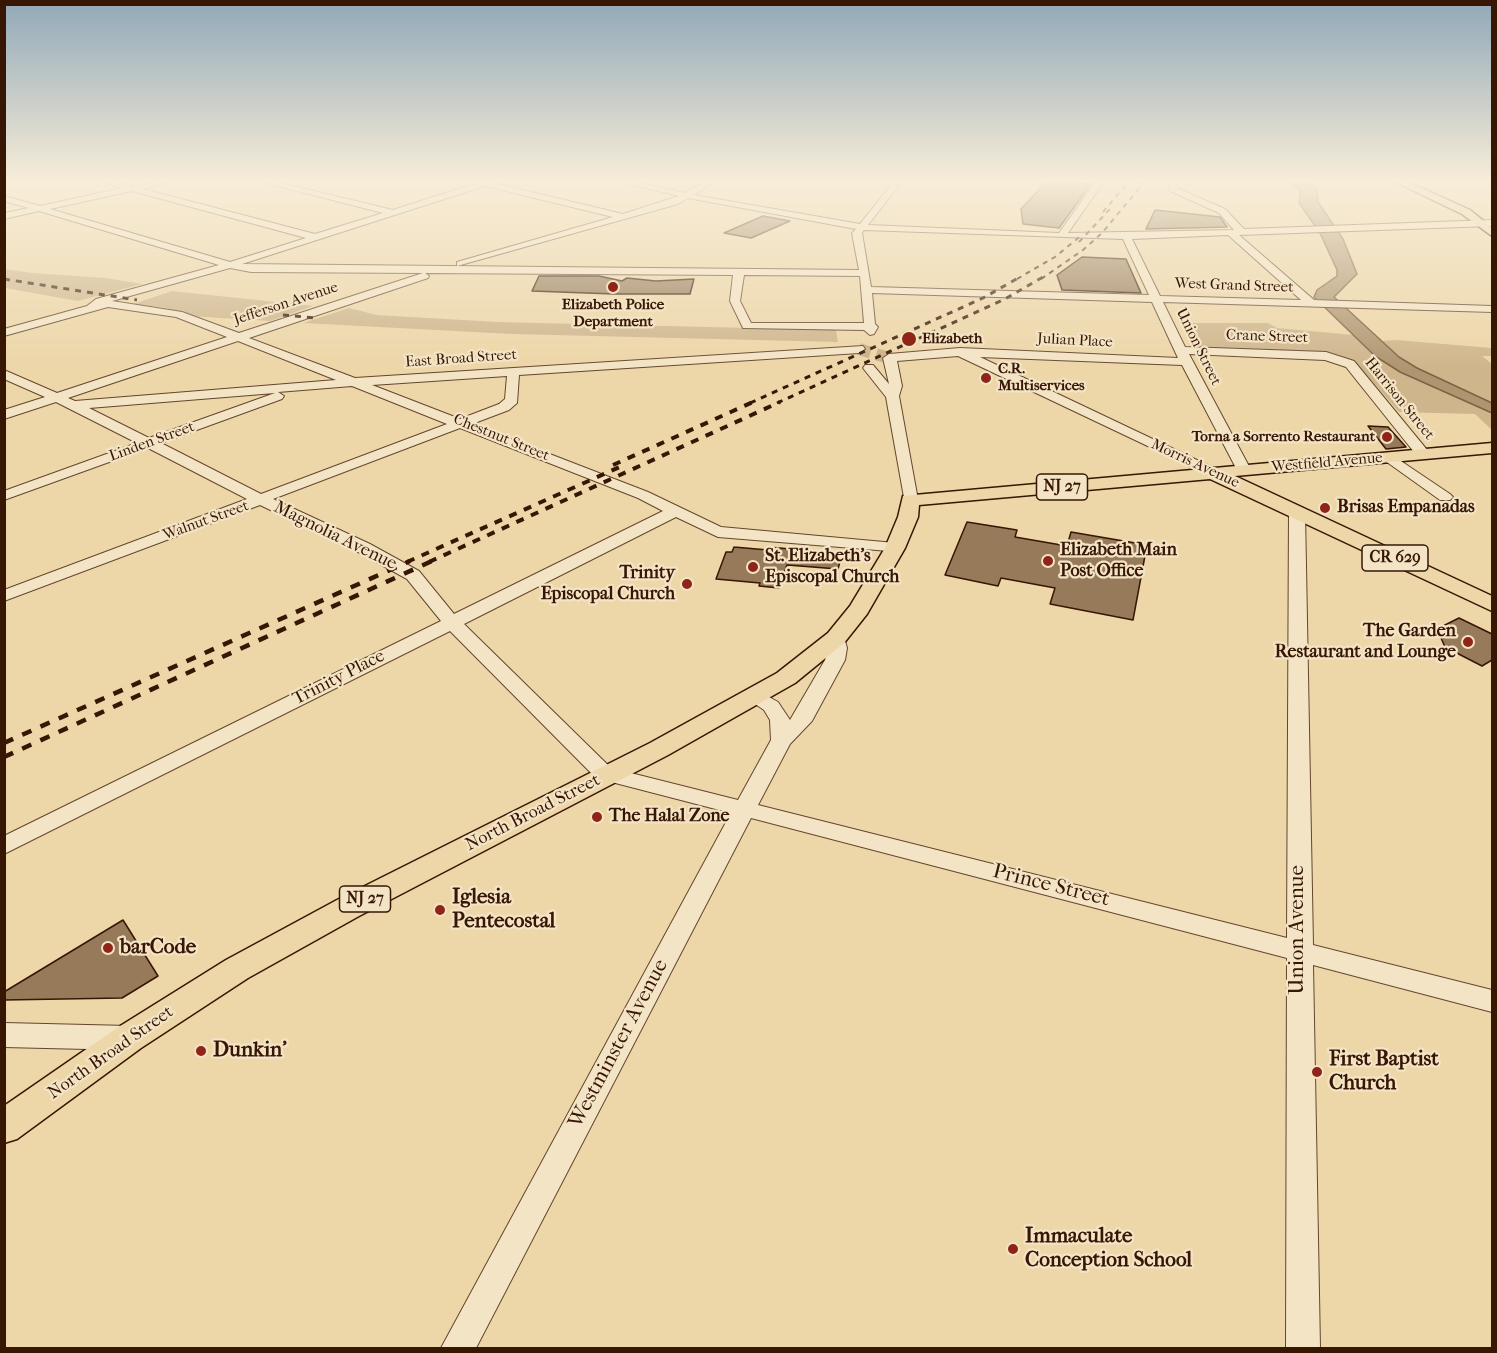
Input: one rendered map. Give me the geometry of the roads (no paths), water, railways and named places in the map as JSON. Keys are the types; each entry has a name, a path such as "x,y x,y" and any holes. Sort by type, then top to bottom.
{"main road":[{"name":"Westfield Avenue","path":"910,500 1492,448"},
{"name":"Morris Avenue","path":"1213,473 1492,604"},
{"name":"North Broad Street","path":"4,1127 129,1038 237,969 338,913 755,698 786,678 836,638 868,596 895,548 908,517 910,500"}],"street":[{"path":"157,243 230,265 263,269 866,273"},
{"path":"4,324 168,287 178,280 301,243"},
{"name":"Jefferson Avenue","path":"4,415 442,270 534,243"},
{"path":"739,272 735,301 747,326 871,330 866,273 859,243"},
{"name":"Union Street","path":"1129,243 1196,382 1244,470"},
{"path":"1248,243 1317,304"},
{"name":"West Grand Street","path":"867,290 1492,309"},
{"path":"4,333 100,304"},
{"name":"Chestnut Street","path":"100,304 178,314 359,382 643,495 718,532 895,548"},
{"name":"East Broad Street","path":"73,405 359,382 854,348"},
{"name":"Julian Place","path":"960,352 1185,356"},
{"name":"North Broad Street","path":"892,396 896,386 890,359 960,352"},
{"name":"Morris Avenue","path":"960,352 1213,473"},
{"name":"Crane Street","path":"1185,356 1326,356 1350,364"},
{"name":"Harrison Street","path":"1350,364 1423,454"},
{"name":"North Broad Street","path":"869,368 892,396 910,500"},
{"name":"Walnut Street","path":"4,596 464,424 510,404 513,372"},
{"name":"Magnolia Avenue","path":"4,374 73,405 148,444 364,548 413,575 451,622 604,773 610,774"},
{"name":"Linden Street","path":"4,496 300,388"},
{"path":"1389,457 1445,497"},
{"name":"Trinity Place","path":"4,846 674,512"},
{"name":"Union Avenue","path":"1297,512 1298,949 1303,1348"},
{"name":"Westminster Avenue","path":"458,1348 781,740 802,721 835,660 838,648 836,638"},
{"path":"755,698 771,706 780,720 781,740"},
{"name":"Prince Street","path":"610,774 1298,949 1492,1001"},
{"path":"4,1035 129,1038"}],"tunnel":[{"path":"859,349 889,358"}],"railway":[{"path":"1017,279 1055,257 1072,243"},
{"path":"1041,279 1091,243"},
{"path":"750,403 983,298 1020,277"},
{"path":"777,403 1005,299 1043,277"},
{"path":"4,279 137,300"},
{"path":"283,315 316,318"},
{"path":"613,465 753,402"},
{"path":"429,562 780,402"},
{"path":"407,562 622,466"},
{"path":"4,743 410,561"},
{"path":"4,757 432,561"}],"place":[{"name":"Elizabeth Police Department","path":"613,287"},
{"name":"Elizabeth","path":"909,339"},
{"name":"C.R. Multiservices","path":"986,378"},
{"name":"Torna a Sorrento Restaurant","path":"1387,437"},
{"name":"Brisas Empanadas","path":"1325,508"},
{"name":"Elizabeth Main Post Office","path":"1048,561"},
{"name":"St. Elizabeth's Episcopal Church","path":"753,567"},
{"name":"Trinity Episcopal Church","path":"687,584"},
{"name":"The Garden Restaurant and Lounge","path":"1468,642"},
{"name":"The Halal Zone","path":"597,817"},
{"name":"Iglesia Pentecostal","path":"440,910"},
{"name":"barCode","path":"108,948"},
{"name":"Dunkin'","path":"201,1051"},
{"name":"First Baptist Church","path":"1317,1072"},
{"name":"Immaculate Conception School","path":"1013,1249"}]}
